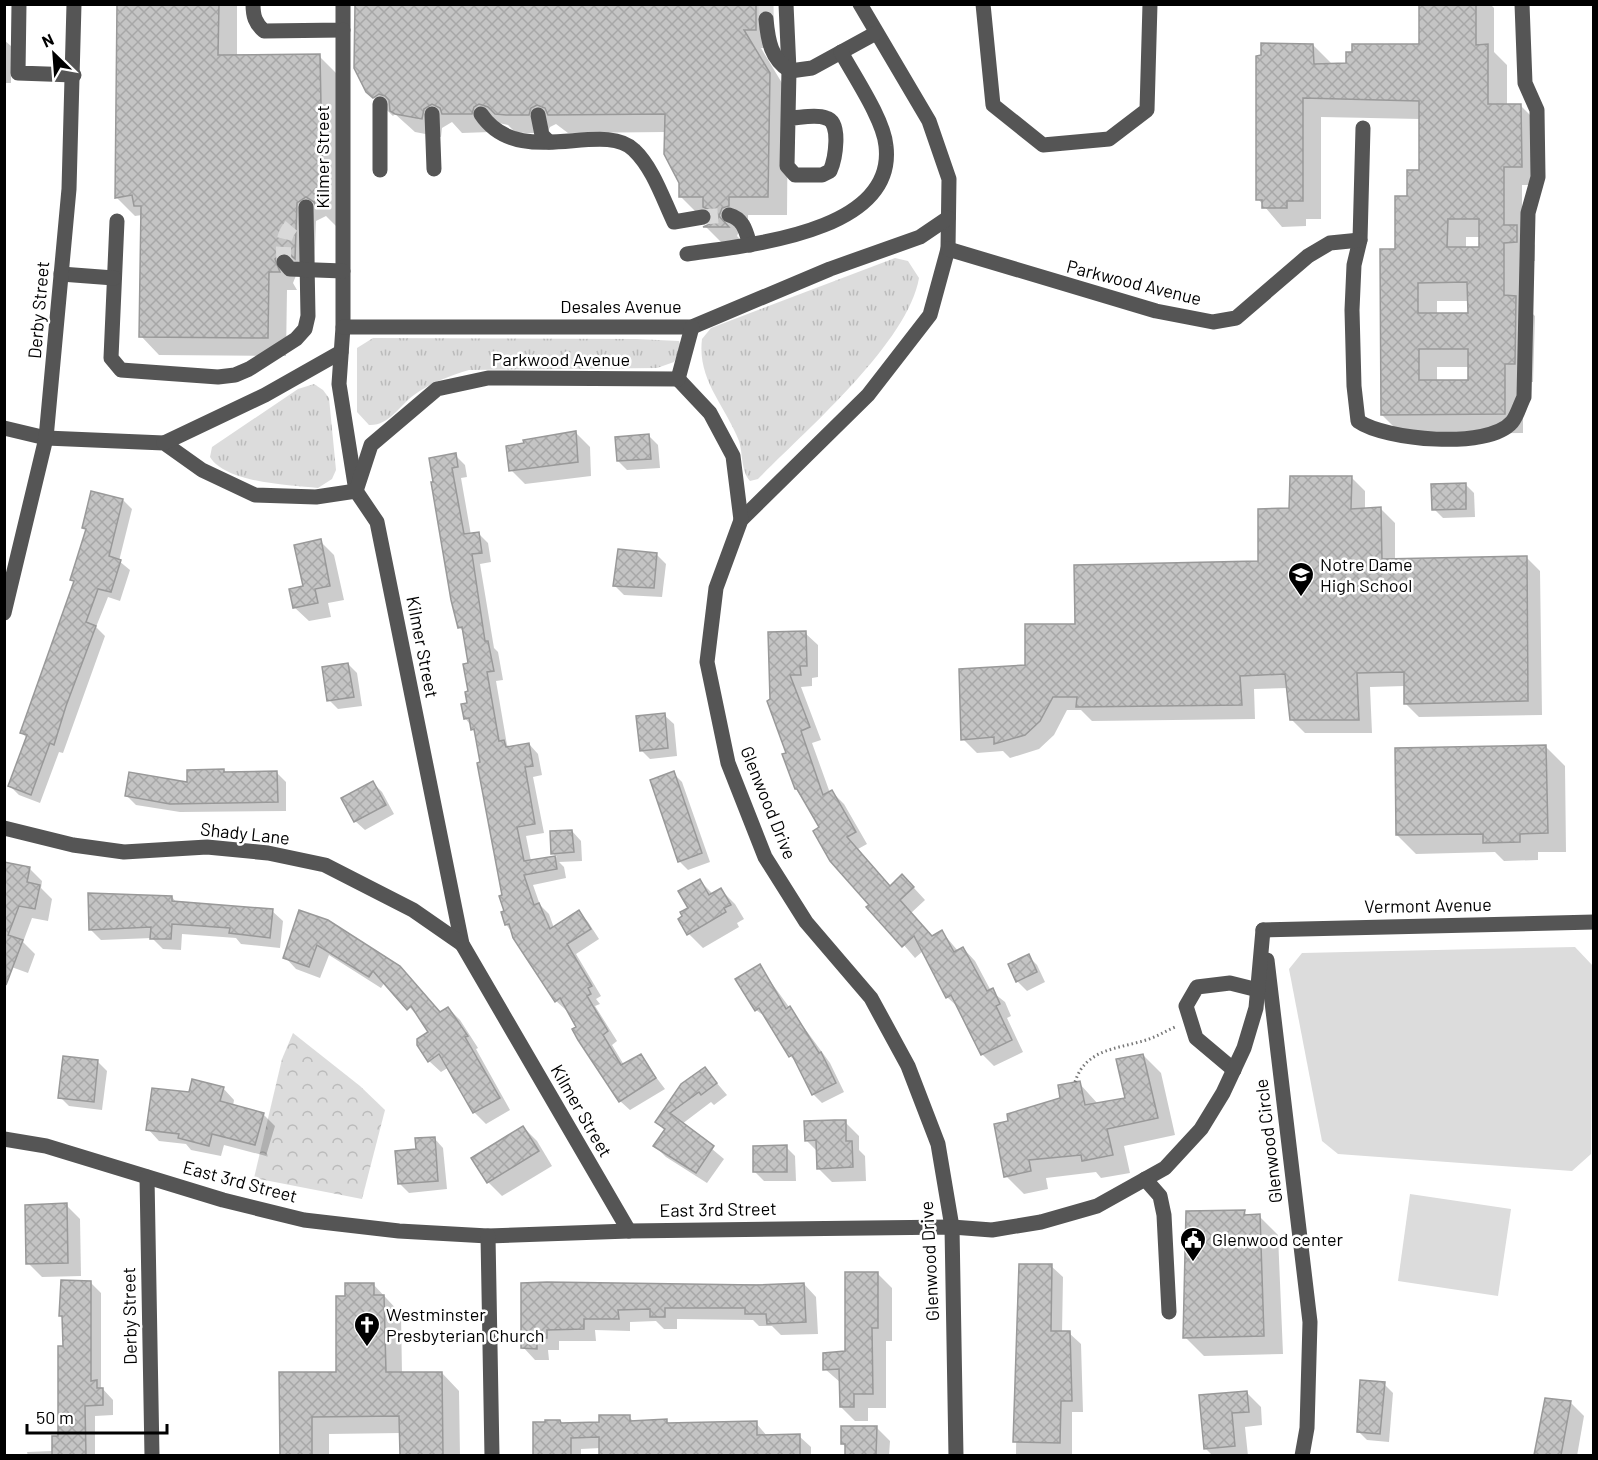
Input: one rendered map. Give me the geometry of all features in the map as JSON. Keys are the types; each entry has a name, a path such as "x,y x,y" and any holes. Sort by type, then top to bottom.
{"street":[{"path":"19,4 18,73 74,75"},
{"name":"Derby Street","path":"4,613 46,438 69,189 74,75 74,4"},
{"path":"253,4 253,15 258,26 264,31 342,30"},
{"name":"Kilmer Street","path":"343,4 343,327 339,384 356,491 377,522 462,944 628,1231"},
{"path":"786,4 789,70 788,118 787,166 795,175 822,175 830,171 834,164 835,130 833,122 826,117 788,118"},
{"name":"Glenwood Drive","path":"860,4 929,121 949,179 948,249 930,315 868,395 741,520 716,588 707,662 728,763 765,857 806,922 871,998 908,1066 938,1144 952,1227 956,1455"},
{"path":"983,4 993,105 1043,145 1109,139 1147,110 1150,4"},
{"path":"1363,128 1360,240 1354,265 1352,310 1354,386 1358,421 1371,430 1401,437 1483,437 1511,423 1524,397 1528,213 1538,177 1537,110 1524,83 1522,4"},
{"path":"766,19 768,41 778,63 789,70 812,68 876,33"},
{"path":"687,254 769,242 838,220 869,200 884,177 886,145 874,113 841,52"},
{"path":"380,105 380,170"},
{"path":"432,114 434,169"},
{"path":"481,114 490,128 504,136 531,142 612,141 633,148 645,165 674,222 703,217"},
{"path":"538,115 542,135 549,142"},
{"path":"117,221 109,344 111,358 121,370 218,378 249,369 296,339 305,328 308,316 303,215"},
{"path":"729,215 736,217 743,224 750,245"},
{"name":"Desales Avenue","path":"343,327 692,327 830,270 920,237 948,218"},
{"name":"Parkwood Avenue","path":"948,249 1156,311 1213,322 1236,318 1308,256 1330,243 1360,240"},
{"path":"284,262 290,269 343,271"},
{"path":"61,274 114,278"},
{"path":"692,327 678,379 710,413 733,456 741,520"},
{"path":"4,428 46,438 164,443 265,396 341,352"},
{"name":"Parkwood Avenue","path":"356,491 371,445 437,389 488,378 678,379"},
{"path":"164,443 202,470 255,495 316,497 356,491"},
{"name":"Shady Lane","path":"4,828 73,845 124,852 207,847 268,853 325,865 413,910 462,944"},
{"name":"Vermont Avenue","path":"1263,930 1593,922"},
{"name":"East 3rd Street","path":"4,1139 46,1146 223,1200 304,1220 399,1231 488,1236 628,1231 952,1227 992,1230 1041,1222 1097,1206 1165,1168 1201,1129 1223,1094 1244,1048 1256,1008 1263,930"},
{"name":"Glenwood Circle","path":"1263,930 1310,1322 1307,1428 1302,1455"},
{"path":"1234,1070 1196,1038 1186,1006 1197,987 1230,983 1258,990"},
{"name":"Derby Street","path":"147,1177 152,1455"},
{"path":"1145,1179 1160,1196 1164,1215 1169,1312"},
{"path":"488,1236 492,1455"}],"path":[{"path":"1075,1082 1087,1064 1108,1048 1148,1040 1190,1020"}],"green space":[{"path":"895,258 908,261 919,278 911,303 896,330 876,358 827,411 758,479 750,481 744,467 739,441 708,380 702,354 702,339 711,328"},
{"path":"373,338 636,339 679,341 682,349 674,362 657,368 469,370 427,387 409,399 388,419 369,425 357,412 357,348"},
{"path":"314,384 329,398 336,470 332,479 318,488 275,484 230,472 218,466 210,457 212,447 298,389"},
{"path":"1575,947 1593,966 1591,1154 1572,1171 1338,1154 1322,1141 1289,969 1302,953"},
{"path":"293,1033 360,1086 385,1110 362,1199 254,1178 282,1059"},
{"path":"1410,1194 1511,1209 1498,1296 1398,1281"}],"building":[{"path":"117,4 219,4 218,55 320,54 323,208 316,207 314,202 306,197 297,203 295,259 288,253 282,253 275,259 280,272 269,272 268,338 139,337 141,206 134,206 132,195 115,198"},
{"path":"355,4 756,4 756,30 744,30 770,73 768,197 729,197 729,206 722,208 719,216 729,227 703,227 710,224 713,216 710,210 703,207 703,197 679,197 679,183 664,154 665,114 548,115 545,108 537,105 531,108 529,115 506,115 495,114 488,107 479,104 474,107 472,114 442,114 440,108 432,104 424,109 422,119 395,114 390,111 389,100 385,96 379,94 373,98 366,92 354,68"},
{"path":"1419,4 1476,4 1476,45 1488,44 1488,104 1521,104 1522,167 1504,167 1504,225 1517,225 1517,242 1504,243 1504,295 1516,296 1515,364 1505,364 1505,414 1381,415 1380,249 1395,249 1395,196 1407,196 1407,170 1419,170 1419,101 1303,98 1303,201 1287,201 1287,208 1262,208 1262,200 1256,200 1256,56 1261,55 1261,43 1313,44 1314,64 1346,63 1346,52 1352,52 1352,44 1419,44","holes":["1448,219 1479,219 1479,247 1447,247","1467,282 1468,313 1418,313 1418,283","1419,349 1468,349 1468,380 1419,380"]},
{"path":"576,431 578,462 509,471 506,446 524,443 523,440"},
{"path":"649,434 651,459 617,461 615,437"},
{"path":"456,453 458,467 452,468 464,534 479,532 482,553 472,554 485,641 488,641 494,671 487,672 499,741 504,740 506,747 529,743 533,766 525,767 535,824 517,827 524,861 555,856 557,869 524,875 534,905 539,903 550,929 579,910 591,929 567,944 592,986 588,988 591,994 587,996 608,1031 603,1035 621,1065 641,1054 656,1078 619,1102 578,1040 572,1029 576,1027 560,998 555,1002 513,938 509,924 505,925 501,912 504,911 499,896 502,895 477,763 480,762 474,729 471,730 469,718 464,719 461,704 467,703 465,692 468,691 463,664 468,663 462,627 458,628 451,600 431,482 433,482 429,458"},
{"name":"Notre Dame High School","path":"1290,476 1352,476 1351,509 1381,507 1382,559 1527,556 1528,701 1404,704 1404,672 1357,673 1359,720 1290,720 1285,674 1240,676 1242,705 1076,707 1077,697 1053,697 1040,721 1025,735 994,744 994,737 961,740 959,669 1025,665 1025,624 1075,624 1074,565 1258,561 1258,509 1289,508"},
{"path":"1466,483 1466,509 1432,510 1431,484"},
{"path":"91,491 123,499 109,556 121,560 111,592 98,589 86,622 96,626 54,745 50,743 31,795 8,786 27,735 20,733 74,581 70,580 86,529 82,528"},
{"path":"321,539 330,586 315,589 318,603 293,608 289,589 303,586 294,545"},
{"path":"618,549 657,553 654,588 613,586"},
{"path":"806,631 807,666 800,666 801,675 790,675 810,727 801,731 823,795 832,790 856,832 847,837 890,886 902,874 914,887 900,900 932,936 942,930 954,952 963,947 987,991 993,988 1000,1004 996,1006 1012,1040 981,1055 951,995 946,998 914,936 902,947 866,907 869,905 830,861 813,831 819,827 795,789 782,754 786,753 767,701 770,699 768,632"},
{"path":"348,663 354,697 327,701 322,667"},
{"path":"665,713 668,748 640,751 636,716"},
{"path":"1546,745 1548,833 1520,834 1520,842 1483,843 1483,834 1396,835 1395,748"},
{"path":"224,769 224,772 277,771 278,802 170,804 125,796 129,772 187,782 187,770"},
{"path":"674,771 702,853 678,862 650,780"},
{"path":"373,781 386,805 354,822 341,798"},
{"path":"572,830 574,852 551,854 550,831"},
{"path":"4,862 30,867 27,882 40,885 35,909 19,906 8,935 23,940 6,985"},
{"path":"700,879 709,895 721,888 731,905 724,908 726,912 687,935 678,919 682,916 680,912 688,908 678,891"},
{"path":"88,893 172,896 172,901 273,909 270,938 229,933 230,928 172,924 171,939 150,939 151,927 89,930"},
{"path":"299,910 328,920 400,966 440,1012 448,1007 468,1036 465,1037 500,1098 473,1113 439,1054 428,1062 417,1045 417,1039 428,1032 411,1006 407,1010 373,971 369,977 317,945 309,967 283,958"},
{"path":"1029,954 1037,972 1016,982 1008,964"},
{"path":"760,964 786,1009 790,1006 819,1053 821,1052 836,1083 812,1095 792,1055 789,1057 759,1008 755,1011 735,979"},
{"path":"1143,1054 1158,1118 1107,1129 1113,1155 1082,1161 1081,1155 1029,1160 1031,1171 1004,1177 994,1124 1008,1121 1007,1114 1060,1098 1058,1085 1080,1081 1085,1105 1125,1098 1116,1059"},
{"path":"63,1056 98,1060 94,1102 58,1098"},
{"path":"705,1067 717,1083 701,1095 699,1092 670,1113 714,1146 696,1173 653,1146 665,1129 655,1122 681,1084"},
{"path":"192,1079 224,1087 220,1101 264,1113 255,1145 212,1134 209,1146 178,1138 179,1134 146,1130 152,1088 189,1092"},
{"path":"846,1120 846,1141 852,1141 853,1167 817,1169 816,1140 805,1141 804,1121"},
{"path":"523,1126 539,1151 487,1183 471,1158"},
{"path":"435,1137 438,1181 398,1184 395,1151 416,1149 415,1138"},
{"path":"787,1145 787,1172 753,1172 753,1146"},
{"path":"67,1203 68,1263 26,1264 25,1205"},
{"path":"1245,1210 1244,1215 1260,1214 1264,1336 1183,1338 1186,1211"},
{"path":"1019,1264 1052,1264 1051,1331 1070,1331 1072,1401 1061,1401 1060,1443 1013,1442"},
{"path":"845,1272 878,1272 878,1328 872,1328 873,1394 854,1394 854,1407 840,1407 839,1369 823,1370 823,1353 845,1351"},
{"path":"61,1280 91,1281 91,1381 97,1380 97,1388 103,1388 103,1405 85,1406 86,1455 52,1455 52,1436 58,1436 58,1346 63,1346 62,1316 59,1316"},
{"path":"345,1283 374,1283 374,1295 384,1295 386,1372 442,1372 443,1455 400,1455 399,1416 312,1417 312,1455 280,1455 279,1372 336,1372 336,1296 345,1296"},
{"path":"521,1283 756,1285 804,1283 806,1322 767,1324 766,1314 745,1314 745,1308 665,1308 665,1317 650,1317 650,1309 618,1310 619,1319 584,1319 584,1329 547,1330 547,1338 537,1338 537,1349 521,1348"},
{"path":"1360,1380 1385,1382 1380,1434 1357,1432"},
{"path":"1247,1391 1249,1412 1232,1413 1235,1446 1204,1449 1199,1395"},
{"path":"1545,1398 1571,1401 1561,1455 1534,1455"},
{"path":"599,1415 630,1415 630,1421 667,1419 667,1423 757,1421 757,1435 800,1434 800,1455 599,1455 599,1437 571,1438 571,1455 533,1455 533,1422 560,1420 561,1423 599,1422"},
{"path":"841,1426 877,1426 876,1455 845,1455 845,1444 841,1444"}],"tunnel":[{"path":"766,4 766,19"},
{"path":"703,217 729,215"},
{"path":"284,262 284,240 288,230 296,221"}],"place":[{"name":"Notre Dame High School","path":"1301,598"},
{"name":"Glenwood center","path":"1193,1263"},
{"name":"Westminster Presbyterian Church","path":"367,1348"}]}
